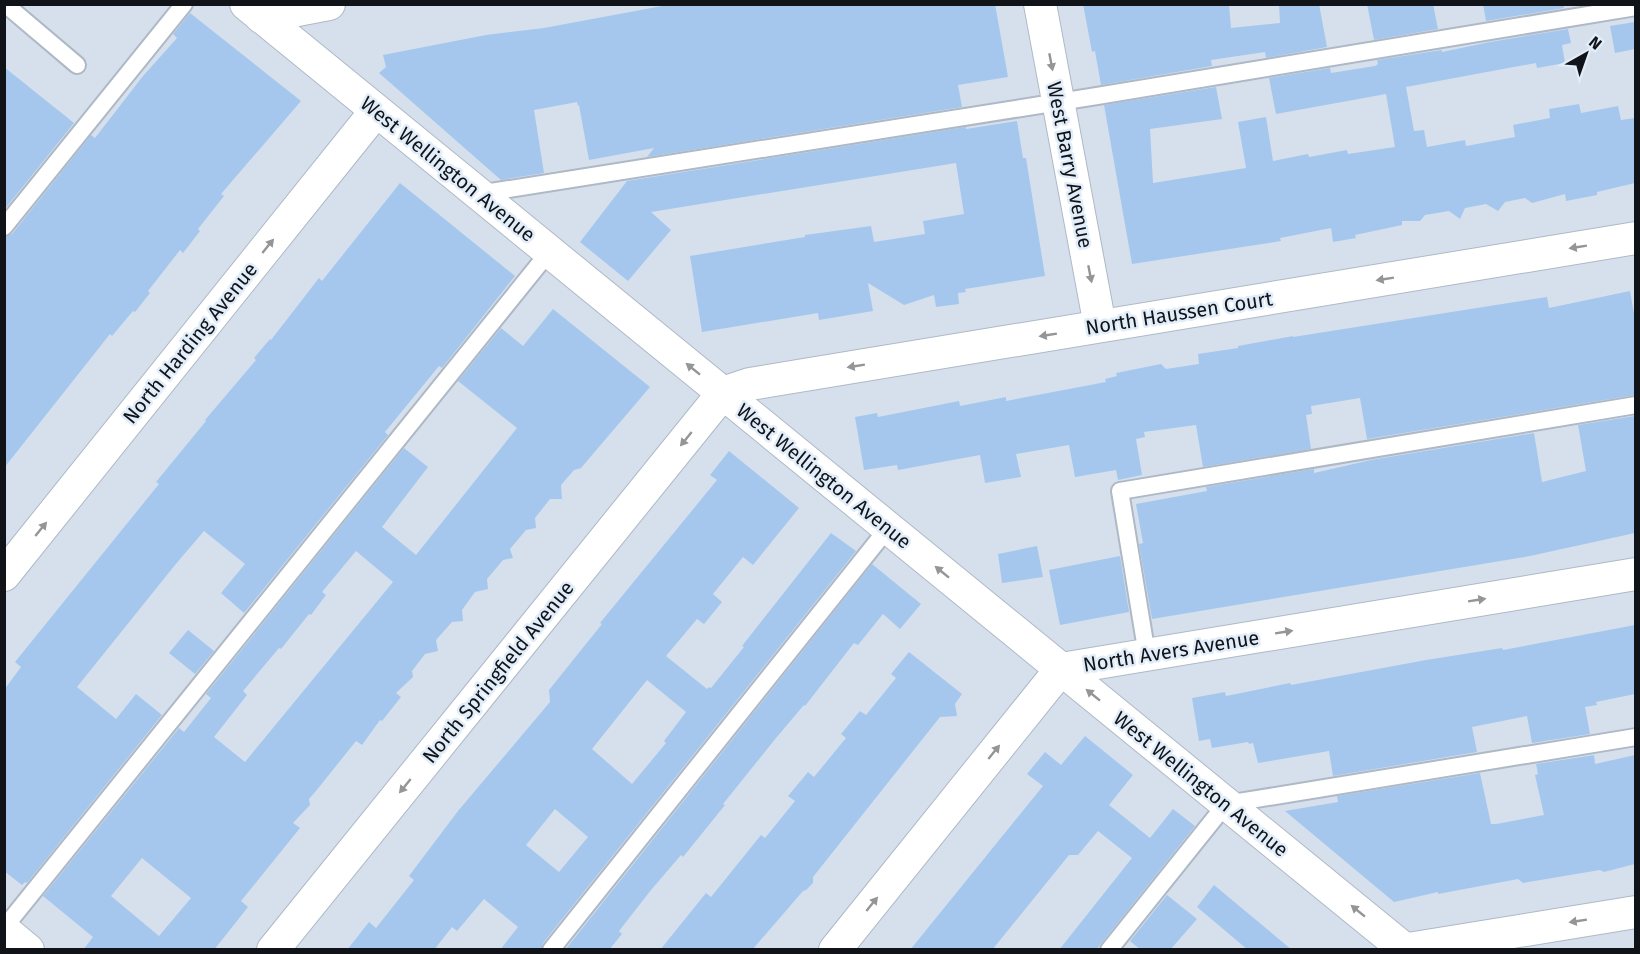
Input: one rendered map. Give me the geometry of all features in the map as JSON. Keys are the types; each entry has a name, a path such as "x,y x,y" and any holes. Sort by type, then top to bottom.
{"street":[{"path":"253,11 329,4"},
{"name":"West Barry Avenue","path":"1040,4 1100,326"},
{"name":"West Wellington Avenue","path":"253,11 1403,949"},
{"name":"North Harding Avenue","path":"4,575 376,111"},
{"name":"North Haussen Court","path":"723,393 750,384 1635,238"},
{"name":"North Springfield Avenue","path":"273,950 723,393"},
{"name":"North Avers Avenue","path":"835,950 1061,669 1635,574"},
{"path":"1403,949 1635,912"},
{"path":"4,929 28,950"}],"lane":[{"path":"5,4 77,65"},
{"path":"4,227 184,4"},
{"path":"478,194 1058,102 1635,6"},
{"path":"4,929 549,252"},
{"path":"1147,655 1120,491 1635,405"},
{"path":"551,950 888,528"},
{"path":"1109,950 1226,804 1635,737"}],"building":[{"path":"673,4 995,4 1008,77 958,85 962,107 647,157 654,148 589,160 577,102 534,110 544,173 501,180 379,73 386,67 383,55 486,35 544,28"},
{"path":"1083,4 1229,4 1231,28 1280,23 1279,4 1319,4 1327,47 1266,58 1265,52 1211,60 1212,66 1101,85"},
{"path":"1367,4 1433,4 1438,29 1374,40"},
{"path":"1483,4 1563,4 1564,8 1486,21"},
{"path":"190,13 301,101 221,194 224,196 198,229 200,231 183,253 180,250 148,291 150,293 135,312 133,311 112,336 110,334 4,468 4,237 12,234 91,135 95,138 143,76 177,38 173,34"},
{"path":"1635,22 1635,49 1615,53 1610,26"},
{"path":"1568,29 1571,43 1562,45 1565,63 1537,68 1536,63 1406,87 1414,131 1424,130 1427,147 1465,140 1466,146 1515,137 1513,125 1550,118 1549,109 1579,104 1581,113 1618,106 1621,120 1635,118 1635,183 1597,192 1597,195 1566,201 1565,194 1532,203 1525,198 1505,202 1498,211 1486,204 1465,208 1460,219 1449,211 1425,215 1420,221 1402,221 1402,225 1333,242 1331,228 1280,238 1281,241 1132,264 1104,105 1216,87 1222,119 1150,129 1153,183 1246,168 1238,122 1266,117 1273,161 1308,154 1309,157 1347,150 1348,154 1395,147 1386,94 1276,114 1269,78 1330,68 1331,73 1375,66 1378,64 1377,60 1442,50 1442,52"},
{"path":"4,67 74,123 4,210"},
{"path":"1017,121 1023,158 1026,158 1045,276 965,289 966,292 958,293 959,304 936,307 934,295 904,305 868,283 873,311 819,320 818,313 702,332 690,256 805,237 805,235 871,226 874,242 925,234 923,221 964,214 956,163 651,212 671,230 628,281 580,242 627,181 966,127 966,129"},
{"path":"400,183 515,276 442,368 439,366 385,432 388,435 244,613 221,593 245,564 204,531 175,565 77,687 116,719 136,694 162,715 27,883 22,885 4,871 4,690 21,667 15,662 159,484 156,482 256,360 254,358 271,340 319,278 322,281"},
{"path":"1630,291 1635,319 1635,395 1367,439 1360,398 1311,406 1312,414 1306,415 1311,449 1203,467 1196,425 1144,432 1145,437 1136,439 1142,475 1118,480 1116,470 1075,477 1069,445 1016,454 1021,477 985,483 980,455 898,470 897,465 864,470 855,417 877,413 878,417 959,401 960,406 1006,397 1006,401 1106,382 1105,379 1117,376 1116,373 1161,364 1166,369 1199,364 1198,354 1293,336 1547,297 1549,308"},
{"path":"553,309 650,387 581,468 574,470 561,485 562,499 550,499 535,518 536,528 526,530 510,549 513,558 503,560 487,579 488,589 475,592 462,610 463,621 452,622 436,640 438,651 425,654 412,671 413,677 396,693 401,697 382,721 380,720 362,745 356,741 309,799 310,805 293,823 300,828 241,901 248,907 214,950 83,950 93,937 43,896 179,728 184,732 211,698 206,694 404,448 428,467 382,527 416,555 517,428 458,381 501,328 523,346","holes":["356,551 393,582 245,762 214,737 247,695 243,691 309,614 311,615 326,595 322,592","142,858 191,898 159,936 111,896"]},
{"path":"1635,416 1635,533 1530,556 1152,619 1139,544 1143,543 1136,504 1207,491 1206,487 1314,469 1314,473 1371,460 1534,433 1542,482 1586,471 1578,425"},
{"path":"729,451 799,508 753,565 743,557 713,594 722,602 704,624 697,619 666,656 707,689 711,688 744,647 742,646 831,533 856,551 543,943 541,950 500,950 518,927 484,899 457,931 452,927 434,950 347,950 369,922 376,928 414,880 409,876 458,811 550,702 549,690 602,624 600,623 717,480 710,475","holes":["647,680 686,712 664,741 666,743 632,784 592,749","555,809 588,837 559,872 526,845"]},
{"path":"1037,546 1043,577 1002,583 998,554"},
{"path":"1120,556 1129,612 1060,625 1049,570"},
{"path":"872,564 921,604 900,629 883,614 858,645 854,643 723,804 725,805 683,857 681,855 651,890 619,931 622,934 609,950 565,950"},
{"path":"1635,625 1635,694 1596,702 1597,705 1585,707 1590,734 1532,743 1527,716 1472,727 1477,752 1333,776 1329,751 1258,763 1253,743 1212,748 1210,739 1199,741 1192,698 1225,692 1226,696 1426,660 1502,648 1503,650"},
{"path":"188,630 214,651 195,674 169,653"},
{"path":"909,652 962,694 955,704 957,716 940,717 813,877 813,883 803,891 752,950 660,950 706,893 711,897 761,835 765,838 795,801 788,796 808,772 814,777 846,738 841,734 860,711 866,715 896,678 891,674"},
{"path":"1085,736 1133,775 1109,805 1150,838 1173,809 1195,826 1096,950 1059,950 1132,858 1098,831 1078,855 1069,855 992,950 910,950 1043,786 1027,774 1045,752 1061,765"},
{"path":"1594,755 1595,764 1635,755 1635,864 1604,872 1600,870 1523,883 1518,879 1438,894 1438,892 1394,902 1285,811 1338,802 1337,796 1480,773 1491,824 1496,824 1544,815 1535,775 1538,774 1536,764"},
{"path":"1214,885 1292,950 1248,950 1197,907"},
{"path":"1167,895 1197,919 1170,950 1141,950 1130,941"}]}
